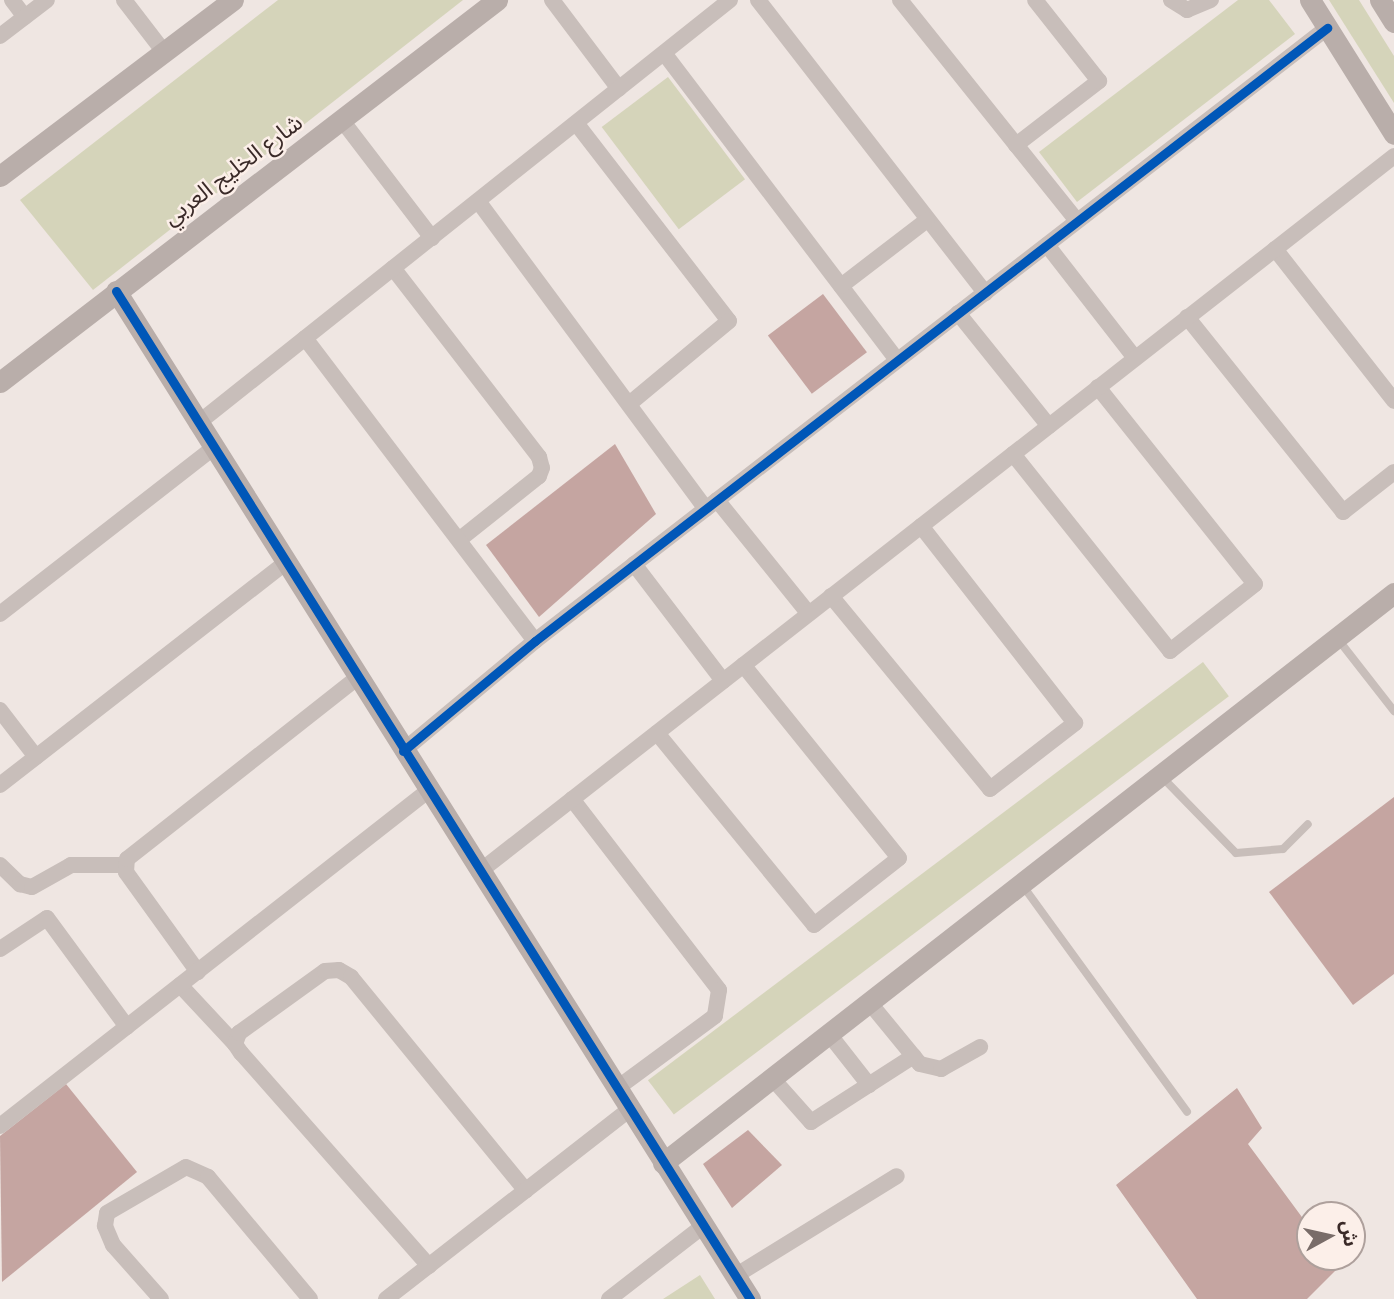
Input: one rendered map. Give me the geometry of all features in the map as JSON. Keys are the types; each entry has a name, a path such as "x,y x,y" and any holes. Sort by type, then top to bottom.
{"street":[{"path":"12,0 25,17"},
{"path":"0,36 47,0"},
{"path":"124,0 164,52"},
{"path":"0,176 233,0"},
{"name":"شارع الخليج العربي","path":"0,382 497,0"},
{"path":"552,0 619,89"},
{"path":"197,424 730,0"},
{"path":"758,0 985,293"},
{"path":"900,0 1077,221"},
{"path":"1016,145 1099,81 1035,0"},
{"path":"1171,0 1187,10 1211,0"},
{"path":"1310,0 1394,134"},
{"path":"1380,0 1394,22"},
{"path":"403,751 535,641 1327,27"},
{"path":"664,52 897,360"},
{"path":"341,119 432,237"},
{"path":"576,123 729,321 629,404"},
{"path":"479,872 1394,156"},
{"path":"478,201 629,404 809,614"},
{"path":"841,286 927,220"},
{"path":"1047,244 1135,358"},
{"path":"1275,249 1394,401"},
{"path":"393,268 539,457 542,468 539,477 460,539"},
{"path":"116,291 212,449 750,1299"},
{"path":"958,313 1049,426"},
{"path":"1187,317 1343,512 1394,471"},
{"path":"305,338 535,641"},
{"path":"1013,454 1170,651 1255,584 1098,387"},
{"path":"0,614 212,449"},
{"path":"831,596 990,789 1075,723 921,526"},
{"path":"0,785 285,564"},
{"path":"634,564 723,681"},
{"path":"663,1163 1394,593"},
{"path":"657,733 814,925 899,858 743,665"},
{"path":"125,866 133,853 357,678"},
{"path":"0,710 36,757"},
{"path":"0,1126 429,790"},
{"path":"572,799 719,990 715,1016 616,1089"},
{"path":"0,865 20,884 32,887 71,865 125,866"},
{"path":"125,866 198,972"},
{"path":"0,949 47,918 127,1027"},
{"path":"235,1044 239,1033 325,971 339,970 351,977 526,1191"},
{"path":"180,985 429,1266"},
{"path":"869,1002 920,1063 941,1069 980,1047"},
{"path":"829,1034 869,1086"},
{"path":"772,1078 811,1122 914,1056"},
{"path":"387,1299 630,1109"},
{"path":"161,1299 113,1245 105,1226 107,1213 186,1167 208,1177 310,1299"},
{"path":"735,1276 897,1176"},
{"path":"609,1299 704,1226"}],"lane":[{"path":"1337,638 1394,711"},
{"path":"1160,775 1236,853 1283,849 1308,824"},
{"path":"1021,884 1187,1112"}],"green space":[{"path":"278,0 463,0 93,290 20,200"},
{"path":"1238,0 1269,0 1295,34 1077,202 1039,152"},
{"path":"1329,0 1359,0 1394,56 1394,103"},
{"path":"668,77 745,179 679,229 602,127"},
{"path":"1203,662 1229,696 674,1115 648,1080"},
{"path":"700,1275 715,1299 663,1299"}],"building":[{"path":"823,294 867,352 812,394 768,336"},
{"path":"615,444 656,514 539,617 486,545"},
{"path":"1394,797 1394,974 1353,1005 1269,892"},
{"path":"66,1084 137,1172 2,1282 0,1136"},
{"path":"1237,1088 1262,1128 1248,1144 1296,1209 1296,1271 1335,1271 1307,1299 1197,1299 1116,1185"},
{"path":"748,1130 782,1165 732,1208 703,1164"}],"cycle path":[{"path":"403,751 535,641 1327,28"},
{"path":"116,291 750,1299"}]}
